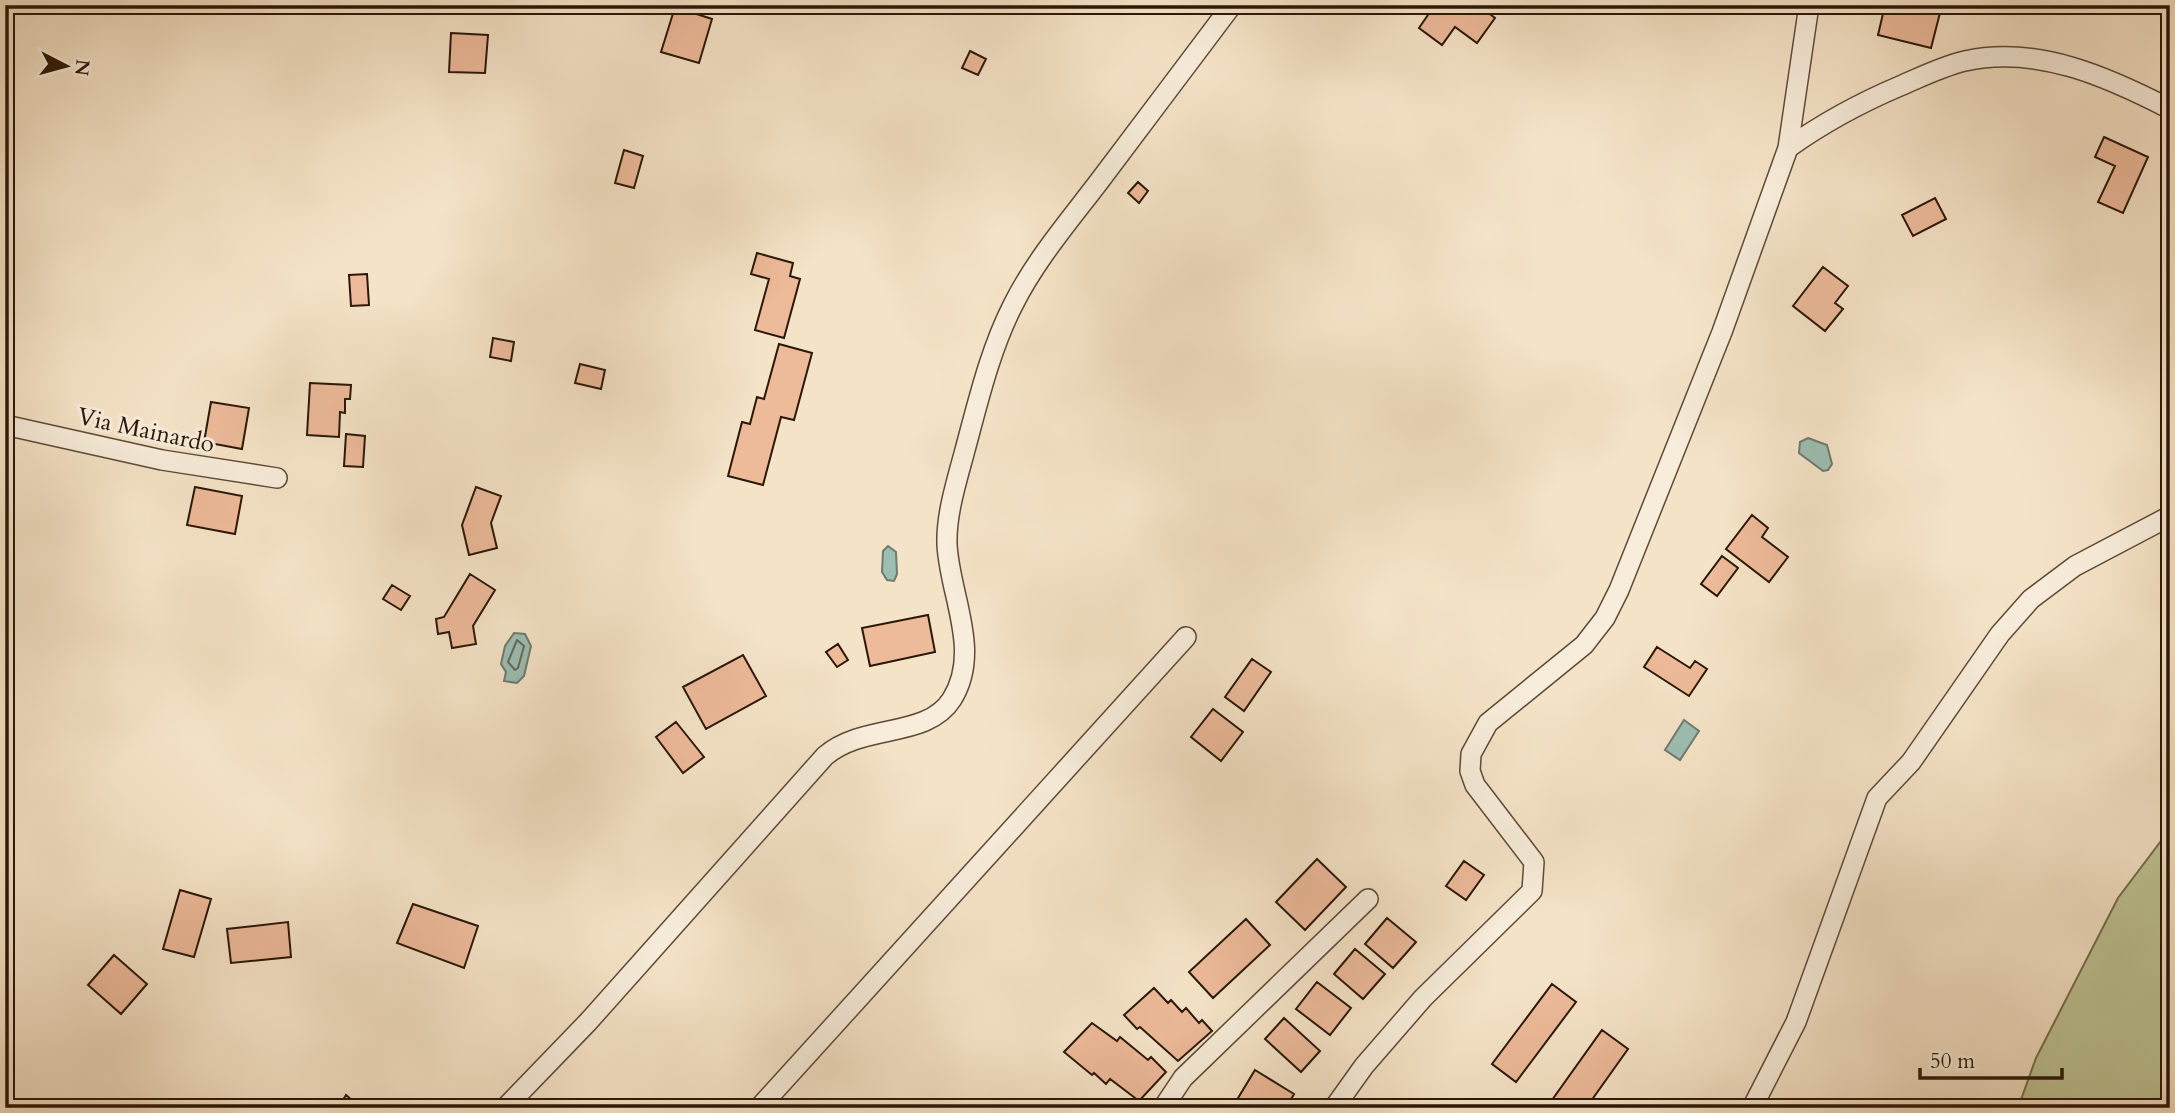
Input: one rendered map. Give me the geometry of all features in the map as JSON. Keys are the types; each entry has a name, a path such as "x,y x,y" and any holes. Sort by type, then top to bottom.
{"street":[{"path":"505,1108 588,1022 828,754 859,736 927,721 951,701 960,680 964,648 961,619 949,564 948,528 964,452 1007,318 1035,266 1231,5"},
{"path":"1334,1108 1364,1066 1423,998 1532,891 1534,862 1475,785 1470,771 1472,750 1494,717 1552,674 1584,645 1615,600 1722,332 1788,148 1809,5"},
{"path":"1788,148 1866,100 1954,64 1989,58 2013,57 2078,69 2120,83 2170,109"},
{"name":"Via Mainardo","path":"5,425 162,460 277,478"},
{"path":"1752,1108 1796,1023 1877,798 1911,762 2000,634 2031,599 2075,566 2170,516"},
{"path":"759,1108 1186,636"},
{"path":"1163,1108 1183,1078 1368,899"}],"green space":[{"path":"2170,829 2170,1108 2018,1108 2036,1058 2118,898"}],"water":[{"path":"1808,438 1827,445 1832,464 1828,470 1823,471 1799,453 1800,442"},
{"path":"888,546 896,552 897,574 894,581 887,580 882,572 883,551"},
{"path":"514,633 525,634 531,646 524,676 517,683 504,681 506,672 501,664 505,646"},
{"path":"1684,720 1699,731 1680,760 1665,750"}],"building":[{"path":"1421,5 1478,5 1495,18 1477,43 1455,27 1442,45 1419,28 1430,12"},
{"path":"1885,5 1942,5 1931,48 1878,35"},
{"path":"675,7 712,19 699,63 661,52"},
{"path":"451,33 488,35 485,73 449,72"},
{"path":"970,51 986,59 978,75 962,68"},
{"path":"2104,137 2148,157 2123,213 2098,202 2115,166 2095,157"},
{"path":"624,150 643,156 634,188 615,183"},
{"path":"1138,182 1148,191 1139,203 1128,193"},
{"path":"1935,198 1946,219 1913,236 1902,215"},
{"path":"757,253 793,263 790,276 800,279 784,338 755,330 769,279 751,274"},
{"path":"1823,267 1848,286 1835,303 1843,309 1825,331 1793,306"},
{"path":"367,274 369,305 351,306 349,275"},
{"path":"493,338 514,342 511,361 490,357"},
{"path":"779,344 812,353 794,420 781,417 763,485 728,476 742,422 750,424 757,397 764,399"},
{"path":"580,364 605,370 601,389 575,383"},
{"path":"310,383 351,385 350,399 345,399 345,413 340,412 339,437 307,435"},
{"path":"211,402 249,408 242,449 204,442"},
{"path":"346,434 365,436 363,467 344,466"},
{"path":"195,487 242,496 235,534 187,525"},
{"path":"476,487 501,496 491,523 497,548 469,555 462,525"},
{"path":"1752,515 1768,528 1762,537 1788,557 1769,582 1726,549"},
{"path":"1722,556 1738,568 1717,596 1701,584"},
{"path":"470,574 495,590 473,626 476,644 452,648 449,632 438,634 436,619 444,617"},
{"path":"392,585 410,596 401,610 383,599"},
{"path":"928,615 935,652 870,666 862,628"},
{"path":"838,644 848,660 837,667 826,652"},
{"path":"1657,647 1690,668 1695,661 1707,669 1689,696 1644,667"},
{"path":"743,655 766,696 706,729 683,687"},
{"path":"1252,659 1271,672 1244,711 1225,697"},
{"path":"1213,709 1243,732 1221,761 1191,737"},
{"path":"676,722 704,757 683,773 656,737"},
{"path":"1317,859 1346,887 1305,930 1276,902"},
{"path":"1464,861 1484,875 1466,900 1446,886"},
{"path":"180,890 211,899 194,957 163,949"},
{"path":"413,904 478,926 464,968 397,943"},
{"path":"1387,918 1416,942 1393,968 1365,944"},
{"path":"1246,919 1270,945 1213,998 1189,972"},
{"path":"288,922 291,957 231,963 227,929"},
{"path":"1355,949 1385,974 1363,999 1334,974"},
{"path":"114,955 147,984 121,1014 88,985"},
{"path":"1317,982 1351,1008 1330,1035 1296,1009"},
{"path":"1552,984 1576,1002 1516,1082 1492,1064"},
{"path":"1154,988 1168,1003 1171,1000 1182,1012 1186,1008 1199,1023 1202,1020 1212,1031 1178,1061 1140,1027 1137,1029 1124,1015"},
{"path":"1284,1018 1320,1051 1301,1072 1265,1039"},
{"path":"1092,1023 1117,1041 1120,1037 1148,1060 1151,1057 1166,1072 1139,1101 1110,1079 1106,1084 1094,1073 1092,1075 1064,1052"},
{"path":"1602,1030 1628,1049 1586,1108 1547,1107"},
{"path":"1255,1070 1294,1094 1286,1108 1232,1108"},
{"path":"346,1095 361,1108 338,1108"}]}
